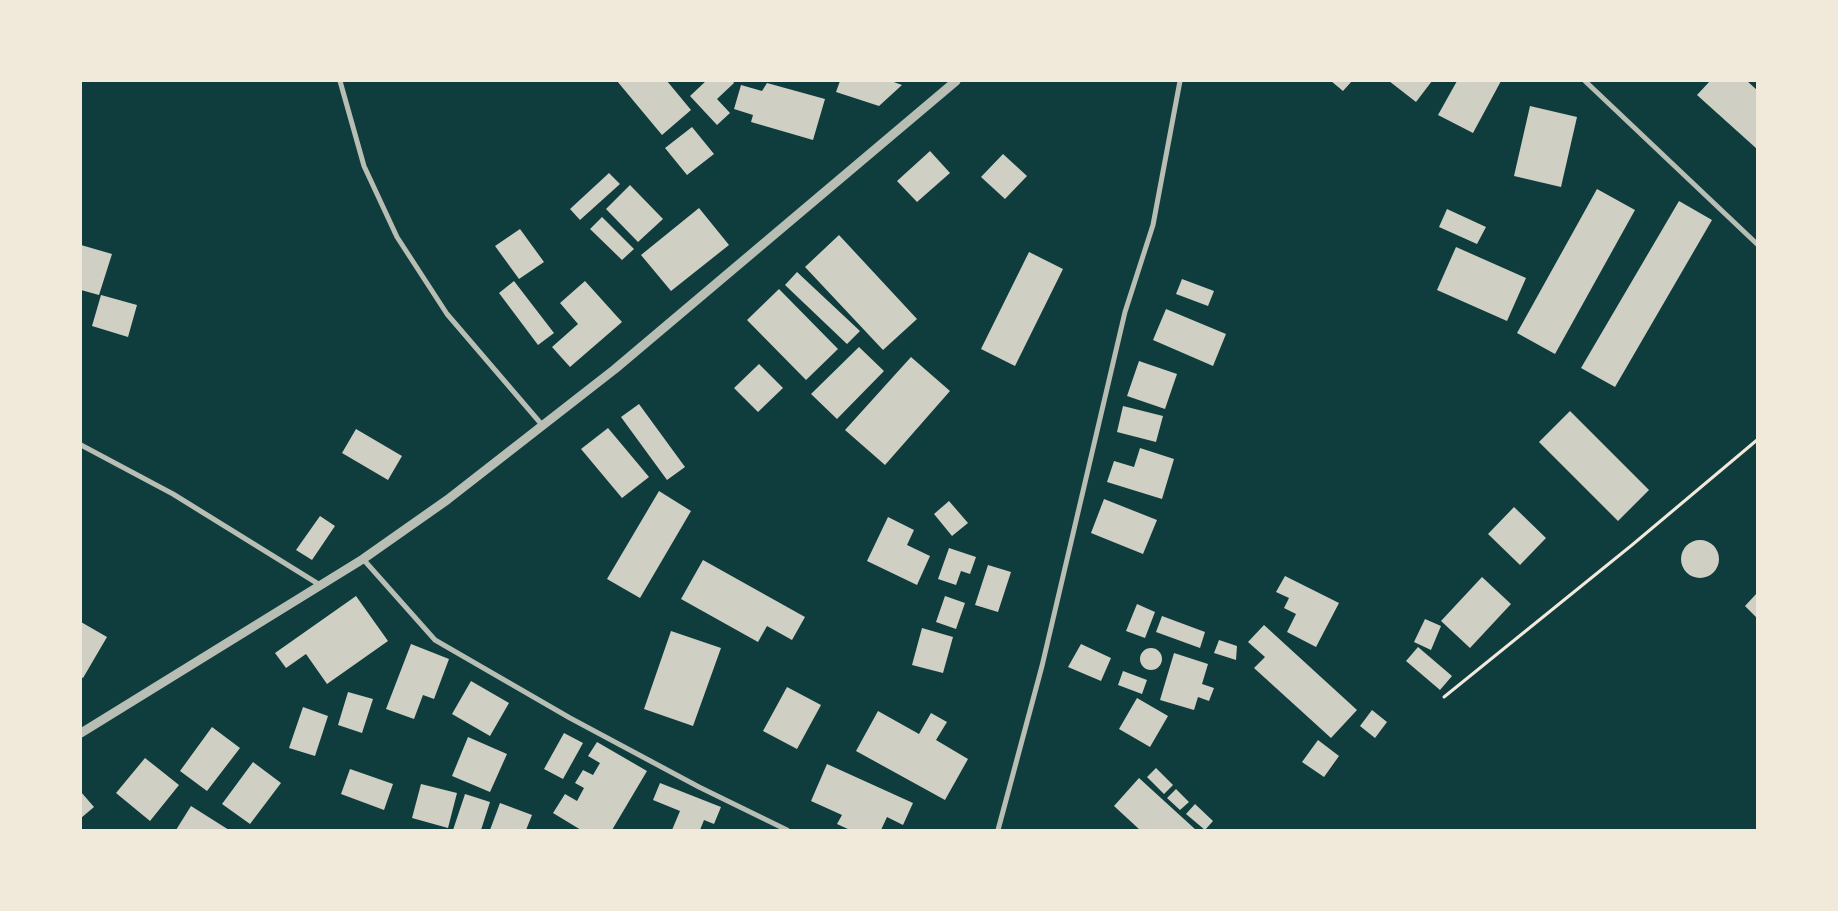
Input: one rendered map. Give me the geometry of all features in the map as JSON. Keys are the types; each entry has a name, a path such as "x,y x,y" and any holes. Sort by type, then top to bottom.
{"street":[{"path":"340,81 364,166 397,237 448,314 543,426"},
{"path":"81,733 363,559 447,500 615,369 956,81"},
{"path":"998,830 1042,666 1125,312 1153,225 1180,81"},
{"path":"1585,81 1757,244"},
{"path":"81,446 173,494 320,585"},
{"path":"363,559 435,640 699,787 787,830"}],"path":[{"path":"1444,696 1632,545 1757,440"}],"building":[{"path":"617,81 667,81 691,110 662,135"},
{"path":"706,81 733,81 734,83 717,99 730,113 717,125 690,96"},
{"path":"840,81 891,81 902,85 879,106 836,92"},
{"path":"1331,81 1352,81 1343,91"},
{"path":"1389,81 1432,81 1416,102"},
{"path":"1457,81 1501,81 1473,133 1438,115"},
{"path":"1710,81 1747,81 1757,90 1757,149 1697,95"},
{"path":"767,83 825,99 813,140 751,122 753,115 734,109 741,85 762,91"},
{"path":"1530,106 1577,117 1561,187 1514,176"},
{"path":"692,127 714,154 687,175 665,148"},
{"path":"930,151 950,173 917,202 897,181"},
{"path":"1003,154 1027,176 1005,199 981,177"},
{"path":"609,173 620,184 580,220 570,209"},
{"path":"630,185 663,219 638,242 606,209"},
{"path":"1597,189 1635,210 1555,354 1517,333"},
{"path":"1679,201 1712,220 1615,387 1581,368"},
{"path":"699,208 729,245 671,291 641,255"},
{"path":"1447,209 1486,227 1477,244 1439,227"},
{"path":"602,217 634,249 622,260 590,229"},
{"path":"520,229 544,262 519,279 495,246"},
{"path":"839,235 917,319 883,350 805,267"},
{"path":"81,245 112,254 99,295 81,290"},
{"path":"1456,247 1526,278 1507,321 1437,290"},
{"path":"1029,252 1063,269 1015,366 981,349"},
{"path":"797,272 860,331 847,344 785,285"},
{"path":"1182,279 1214,291 1208,306 1176,294"},
{"path":"514,281 554,333 538,345 499,293"},
{"path":"585,281 622,322 570,367 552,347 578,324 560,303"},
{"path":"779,289 838,349 806,380 747,320"},
{"path":"101,295 137,305 128,337 92,326"},
{"path":"1166,309 1226,334 1213,366 1153,340"},
{"path":"859,347 884,371 837,419 811,394"},
{"path":"911,357 950,391 885,465 845,430"},
{"path":"1139,361 1177,374 1165,409 1127,396"},
{"path":"759,364 783,388 758,412 734,388"},
{"path":"639,404 685,467 667,480 621,417"},
{"path":"1123,406 1163,416 1156,442 1117,432"},
{"path":"1570,411 1649,490 1618,521 1539,442"},
{"path":"608,428 649,477 622,498 581,449"},
{"path":"356,429 402,456 388,480 342,453"},
{"path":"1140,448 1174,459 1162,499 1107,482 1114,461 1134,467"},
{"path":"659,491 691,511 640,598 607,579"},
{"path":"1104,499 1157,520 1143,554 1091,533"},
{"path":"949,501 968,523 952,536 934,514"},
{"path":"1514,507 1546,538 1520,565 1488,534"},
{"path":"320,516 335,526 312,560 296,550"},
{"path":"888,517 914,530 907,545 930,556 917,585 867,561"},
{"path":"1700,540 1713,546 1719,559 1713,572 1700,578 1687,572 1681,559 1687,546"},
{"path":"949,548 976,557 970,574 961,571 956,585 938,579"},
{"path":"703,560 805,617 792,640 767,626 758,642 681,599"},
{"path":"988,565 1011,572 998,612 975,605"},
{"path":"1285,576 1339,603 1316,647 1287,632 1296,614 1284,608 1289,598 1276,592"},
{"path":"1482,577 1511,604 1470,648 1441,621"},
{"path":"1757,593 1757,618 1745,606"},
{"path":"356,596 388,641 327,684 306,654 286,668 275,653"},
{"path":"945,596 965,603 956,629 936,622"},
{"path":"1137,604 1155,612 1145,638 1126,631"},
{"path":"1162,616 1205,632 1200,648 1156,632"},
{"path":"1425,619 1441,626 1431,650 1414,642"},
{"path":"81,622 107,637 83,678 81,677"},
{"path":"1264,625 1357,710 1331,738 1254,668 1265,657 1248,642"},
{"path":"922,628 953,637 943,673 912,665"},
{"path":"671,631 721,648 693,726 644,709"},
{"path":"1219,640 1237,646 1236,660 1214,653"},
{"path":"411,644 449,659 434,699 423,695 414,719 386,709"},
{"path":"1081,644 1111,658 1101,681 1068,667"},
{"path":"1418,647 1452,676 1440,690 1406,661"},
{"path":"1147,648 1155,648 1162,655 1162,663 1155,670 1147,670 1140,663 1140,655"},
{"path":"1174,653 1208,664 1202,684 1214,688 1209,701 1198,697 1194,710 1160,700"},
{"path":"1123,671 1147,680 1142,694 1118,685"},
{"path":"471,681 509,703 490,736 452,714"},
{"path":"787,687 821,705 797,749 763,731"},
{"path":"348,692 373,699 362,733 338,725"},
{"path":"1137,698 1168,716 1150,747 1119,729"},
{"path":"303,707 328,716 315,756 289,748"},
{"path":"1372,710 1387,722 1375,738 1360,726"},
{"path":"878,711 919,734 931,713 947,722 936,740 968,759 945,800 856,751"},
{"path":"212,727 240,748 207,791 180,771"},
{"path":"564,733 583,743 563,779 544,769"},
{"path":"468,737 507,754 490,792 452,776"},
{"path":"1318,740 1339,756 1324,777 1302,762"},
{"path":"597,742 647,771 612,830 581,830 553,813 565,794 577,801 584,788 575,783 583,770 593,775 600,763 588,756"},
{"path":"145,758 179,785 150,821 116,793"},
{"path":"253,762 281,783 250,824 222,804"},
{"path":"827,764 913,803 903,825 887,817 881,830 850,830 837,824 842,815 811,801"},
{"path":"1156,768 1173,785 1164,794 1147,777"},
{"path":"350,769 393,784 384,810 341,794"},
{"path":"1139,778 1196,830 1140,830 1114,806"},
{"path":"660,783 721,807 714,824 704,820 700,830 672,830 680,811 653,800"},
{"path":"421,784 457,793 448,828 412,818"},
{"path":"1176,789 1189,802 1180,810 1167,798"},
{"path":"81,792 94,807 81,818"},
{"path":"465,794 490,802 481,830 453,830"},
{"path":"500,803 532,815 526,830 490,830"},
{"path":"1195,804 1213,821 1205,830 1186,814"},
{"path":"191,806 229,830 176,830"}]}
